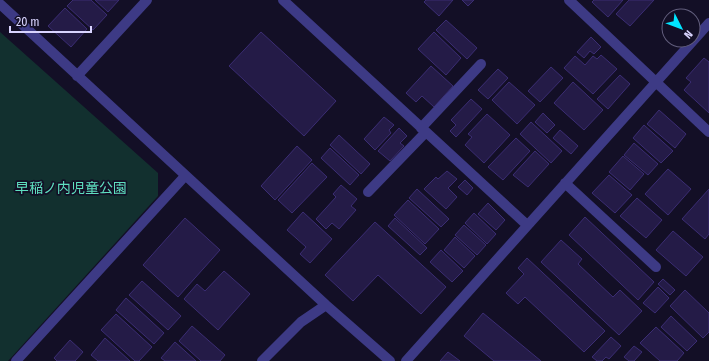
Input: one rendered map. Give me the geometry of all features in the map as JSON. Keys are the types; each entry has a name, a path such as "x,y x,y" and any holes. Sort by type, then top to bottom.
{"street":[{"path":"77,76 147,0"},
{"path":"283,0 527,225"},
{"path":"569,0 709,132"},
{"path":"0,4 185,176 326,305 390,361"},
{"path":"406,361 709,23"},
{"path":"368,192 482,64"},
{"path":"16,361 185,176"},
{"path":"565,183 656,267"},
{"path":"262,361 301,322 326,305"}],"green space":[{"name":"早稲ノ内児童公園","path":"0,32 158,173 158,196 8,361 0,361"}],"building":[{"path":"73,0 91,0 107,15 93,30 67,6"},
{"path":"95,0 119,0 108,12"},
{"path":"426,0 453,0 439,16 424,2"},
{"path":"462,0 474,0 468,6"},
{"path":"594,0 623,0 608,17 592,2"},
{"path":"629,0 654,0 630,26 616,14"},
{"path":"65,8 87,29 71,47 48,26"},
{"path":"446,20 477,48 467,59 436,30"},
{"path":"261,32 336,101 304,136 229,66"},
{"path":"434,32 461,58 446,75 418,49"},
{"path":"591,37 601,47 594,54 590,51 584,58 577,52"},
{"path":"601,55 617,69 593,94 564,68 575,56 585,65 593,56 597,59"},
{"path":"704,58 709,62 709,113 684,90 691,82 686,78"},
{"path":"431,66 453,86 434,107 422,96 416,102 406,93"},
{"path":"551,67 563,78 540,102 528,91"},
{"path":"498,69 508,78 488,99 478,90"},
{"path":"620,75 630,84 608,109 597,99"},
{"path":"509,82 535,105 517,124 492,100"},
{"path":"573,82 603,110 584,130 554,103"},
{"path":"471,99 482,109 456,137 450,131 456,125 451,120"},
{"path":"659,110 686,134 675,148 647,124"},
{"path":"543,113 555,125 547,133 535,122"},
{"path":"487,114 510,135 484,163 465,145 472,137 468,134"},
{"path":"384,117 394,125 389,130 391,133 375,150 364,139"},
{"path":"531,122 562,151 551,163 520,134"},
{"path":"644,125 673,151 661,163 633,138"},
{"path":"399,128 407,136 400,143 404,146 390,161 378,151"},
{"path":"560,130 578,146 571,154 553,138"},
{"path":"339,135 370,164 361,174 330,145"},
{"path":"516,138 530,151 503,180 488,167"},
{"path":"634,143 658,164 648,175 624,155"},
{"path":"297,146 312,160 275,200 261,186"},
{"path":"330,148 359,175 350,185 321,158"},
{"path":"535,151 549,164 528,187 513,175"},
{"path":"623,156 644,174 630,190 609,172"},
{"path":"312,163 327,177 292,213 278,200"},
{"path":"668,169 691,189 668,215 645,194"},
{"path":"447,171 457,179 448,188 457,197 446,209 424,189 436,177 438,179"},
{"path":"609,175 632,195 615,213 592,193"},
{"path":"465,180 473,188 467,195 458,187"},
{"path":"341,185 357,199 351,206 356,210 339,229 332,223 326,229 316,219 336,197 333,194"},
{"path":"417,189 449,219 441,227 409,198"},
{"path":"709,189 709,234 705,239 682,219"},
{"path":"637,198 662,220 646,238 620,216"},
{"path":"408,200 439,229 425,244 394,215"},
{"path":"488,203 505,220 496,230 478,214"},
{"path":"303,212 332,239 310,263 300,254 306,247 287,230"},
{"path":"474,213 496,234 487,244 465,223"},
{"path":"585,217 654,282 638,300 569,235"},
{"path":"185,218 220,250 178,297 143,265"},
{"path":"395,218 427,248 420,255 388,226"},
{"path":"375,222 446,287 421,314 378,275 353,301 325,275"},
{"path":"464,225 486,245 477,255 455,235"},
{"path":"673,231 703,257 686,276 656,250"},
{"path":"455,237 475,256 464,268 444,250"},
{"path":"561,240 582,259 578,264 613,297 620,290 642,311 619,335 541,262"},
{"path":"441,250 463,271 452,282 430,262"},
{"path":"527,258 605,331 584,352 525,297 518,304 506,293 524,274 518,268"},
{"path":"224,271 250,294 218,330 184,299 197,284 205,291"},
{"path":"663,279 675,290 670,295 658,284"},
{"path":"142,281 181,316 168,330 129,295"},
{"path":"658,287 669,298 655,313 643,303"},
{"path":"685,290 709,313 709,332 703,338 670,306"},
{"path":"126,298 164,333 154,344 116,310"},
{"path":"483,313 541,361 494,361 464,336"},
{"path":"116,314 152,347 139,361 135,361 101,330"},
{"path":"671,316 697,341 687,351 661,327"},
{"path":"192,326 225,355 220,361 201,361 179,341"},
{"path":"656,327 684,353 677,361 660,361 640,343"},
{"path":"611,337 621,346 609,359 606,357 602,361 597,361 592,357"},
{"path":"105,338 130,361 98,361 91,355"},
{"path":"70,340 83,352 75,361 57,361 54,358"},
{"path":"175,342 196,361 165,361 161,358"},
{"path":"634,346 642,352 634,361 629,361 624,357"},
{"path":"448,352 460,361 440,361"}]}
